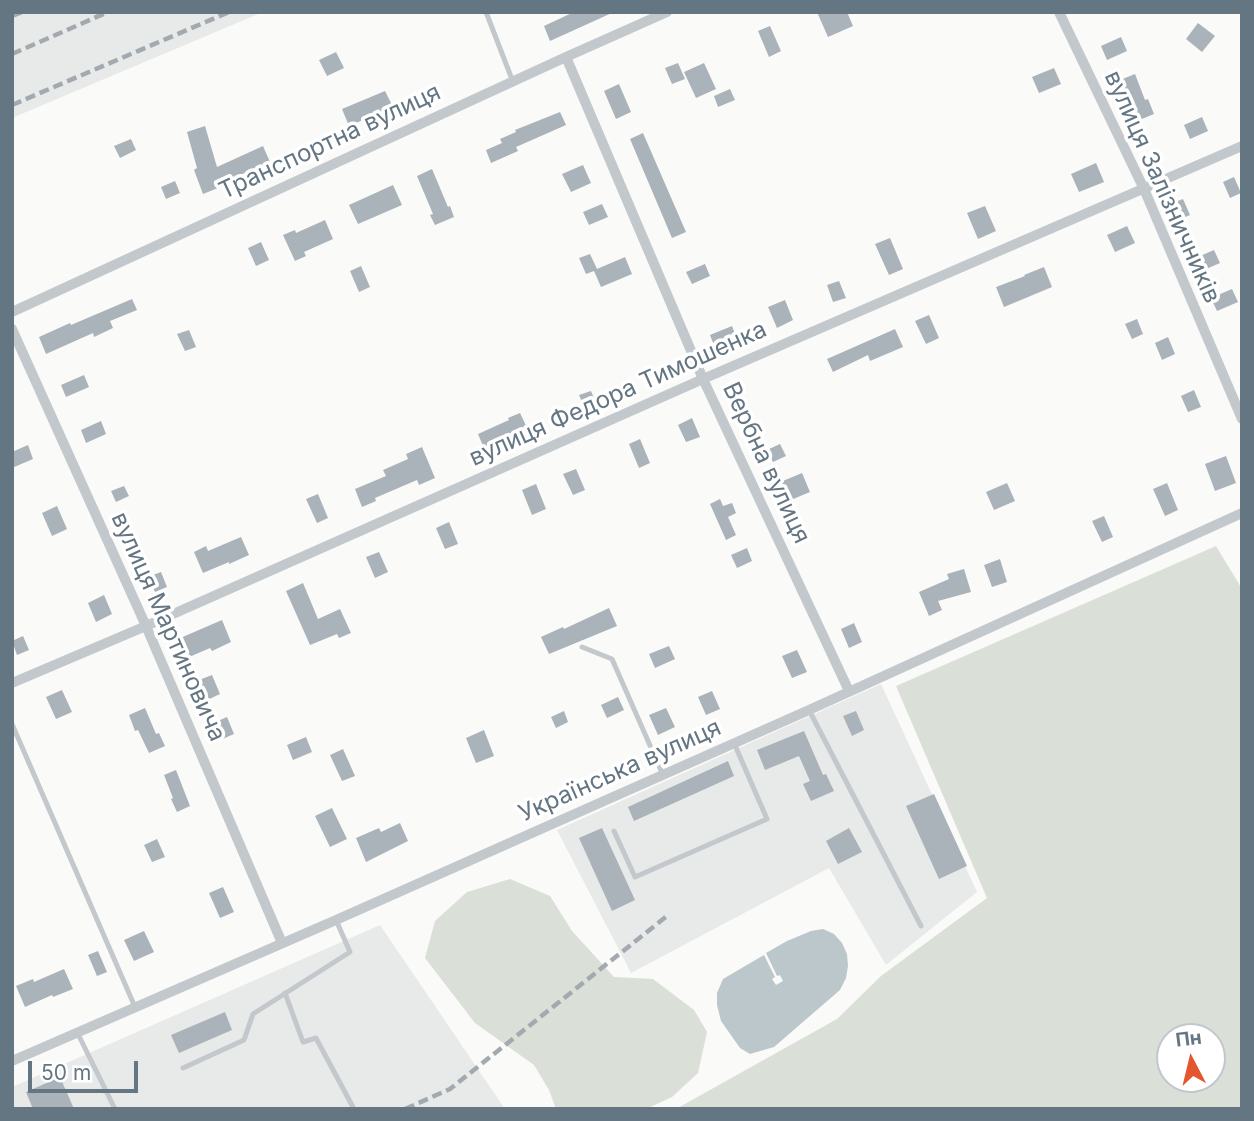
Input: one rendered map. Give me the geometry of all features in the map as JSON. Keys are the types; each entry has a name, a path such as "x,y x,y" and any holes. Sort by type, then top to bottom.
{"street":[{"name":"Транспортна вулиця","path":"12,312 667,12"},
{"name":"вулиця Залізничників","path":"1059,12 1144,190 1242,419"},
{"name":"Вербна вулиця","path":"566,57 703,379 849,691"},
{"name":"вулиця Федора Тимошенка","path":"12,683 703,379 1242,146"},
{"name":"вулиця Мартиновича","path":"12,330 146,626 282,943"},
{"name":"Українська вулиця","path":"12,1061 809,710 1242,513"}],"lane":[{"path":"486,12 513,82"},
{"path":"582,647 612,659 663,775"},
{"path":"809,710 921,926"},
{"path":"12,724 135,1007"},
{"path":"614,831 635,877 767,819 734,743"},
{"path":"183,1068 244,1040 253,1014 350,952 336,920"},
{"path":"285,993 303,1042 316,1038 354,1109"},
{"path":"78,1032 114,1109"}],"shaded area":[{"path":"12,12 263,12 12,118"},
{"path":"1216,546 1242,589 1242,1109 676,1109 837,1019 881,976 987,898 896,686"},
{"path":"881,684 977,892 886,965 829,868 631,973 557,830"},
{"path":"510,879 550,896 572,931 614,977 653,979 694,1010 707,1032 698,1073 672,1097 646,1109 556,1109 549,1090 534,1065 475,1023 425,958 435,921 467,892"},
{"path":"380,925 505,1109 12,1109 12,1087"},
{"path":"823,929 834,934 847,954 846,978 840,990 774,1047 750,1054 740,1048 721,1021 717,1005 717,993 723,979 764,955 776,985 783,981 780,975 777,976 766,953 787,941"}],"building":[{"path":"574,12 614,12 550,41 544,26"},
{"path":"817,12 847,12 853,26 828,37"},
{"path":"1198,23 1215,36 1202,52 1186,39"},
{"path":"770,26 781,51 769,57 758,31"},
{"path":"1121,37 1127,51 1107,60 1101,46"},
{"path":"336,52 344,68 327,76 319,60"},
{"path":"678,63 685,79 672,84 665,68"},
{"path":"704,63 716,89 696,98 684,72"},
{"path":"1054,68 1061,84 1039,93 1032,77"},
{"path":"1135,74 1145,100 1148,99 1154,114 1132,123 1115,82"},
{"path":"619,84 631,112 616,119 604,91"},
{"path":"730,89 735,100 718,107 714,96"},
{"path":"385,91 393,107 349,126 342,109"},
{"path":"560,112 566,125 516,147 518,151 491,163 486,150 502,143 500,139"},
{"path":"1202,117 1208,131 1190,139 1184,125"},
{"path":"205,126 217,167 263,146 270,162 203,194 194,170 197,168 187,132"},
{"path":"643,133 686,232 672,238 630,139"},
{"path":"131,139 136,150 120,158 114,146"},
{"path":"1096,163 1104,182 1079,192 1071,174"},
{"path":"583,165 591,183 571,192 562,174"},
{"path":"432,169 454,217 435,225 417,176"},
{"path":"1234,177 1241,193 1230,198 1223,182"},
{"path":"175,181 180,193 166,199 161,187"},
{"path":"393,185 402,205 358,224 349,205"},
{"path":"1183,199 1190,215 1173,222 1167,205"},
{"path":"602,204 608,217 589,225 583,212"},
{"path":"985,206 996,231 978,239 967,213"},
{"path":"325,220 333,239 304,252 306,256 295,261 283,235 295,230 296,233"},
{"path":"1127,226 1135,243 1115,252 1107,235"},
{"path":"890,238 903,269 889,275 875,244"},
{"path":"261,242 269,260 256,266 248,248"},
{"path":"1214,250 1220,263 1197,273 1191,260"},
{"path":"590,254 597,269 625,257 632,274 601,287 594,271 586,274 579,258"},
{"path":"705,264 710,276 692,284 686,272"},
{"path":"361,266 370,287 359,292 350,271"},
{"path":"1044,267 1052,287 1004,307 996,287"},
{"path":"839,281 846,298 833,302 827,285"},
{"path":"1232,289 1238,302 1217,311 1211,298"},
{"path":"132,299 137,310 110,321 113,328 94,337 93,333 46,354 39,337"},
{"path":"785,300 793,320 777,328 768,307"},
{"path":"929,315 939,338 926,344 915,321"},
{"path":"1137,319 1143,334 1132,339 1125,324"},
{"path":"732,326 739,344 717,353 710,335"},
{"path":"895,329 903,347 870,361 868,355 833,372 827,359"},
{"path":"189,330 196,347 185,351 177,334"},
{"path":"1168,337 1175,354 1162,360 1155,343"},
{"path":"84,375 89,387 66,397 61,385"},
{"path":"1194,390 1201,407 1188,412 1181,396"},
{"path":"591,391 597,406 586,411 579,395"},
{"path":"520,413 530,434 486,453 478,434"},
{"path":"692,418 700,437 686,442 678,425"},
{"path":"101,421 106,434 86,443 81,430"},
{"path":"640,439 650,463 639,468 629,444"},
{"path":"780,444 786,456 773,462 767,450"},
{"path":"28,445 33,459 12,468 12,452"},
{"path":"422,447 435,478 419,485 417,480 375,498 376,501 362,507 355,489 386,476 383,470 408,459 406,454"},
{"path":"1226,456 1236,483 1215,491 1205,464"},
{"path":"576,469 585,490 573,495 563,474"},
{"path":"802,473 810,492 786,502 778,483"},
{"path":"1007,483 1015,501 994,510 986,492"},
{"path":"1167,483 1178,510 1165,516 1153,489"},
{"path":"536,484 546,509 532,515 522,490"},
{"path":"124,486 129,496 116,502 111,491"},
{"path":"318,494 328,518 317,523 306,499"},
{"path":"720,499 723,506 732,503 736,513 728,517 736,535 726,540 710,504"},
{"path":"57,506 67,529 52,536 42,513"},
{"path":"1104,516 1113,537 1102,542 1092,521"},
{"path":"449,522 458,544 445,549 436,528"},
{"path":"241,537 249,555 203,573 194,552 206,546 208,551"},
{"path":"747,548 752,561 737,568 731,555"},
{"path":"379,552 388,572 375,578 366,557"},
{"path":"1000,559 1007,582 992,587 984,565"},
{"path":"964,569 971,592 938,601 942,610 929,616 919,592 949,579 947,574"},
{"path":"161,572 167,587 155,592 148,577"},
{"path":"303,583 318,619 340,609 351,633 339,638 337,634 310,645 286,591"},
{"path":"104,595 112,614 96,622 88,603"},
{"path":"609,608 617,626 549,654 541,637"},
{"path":"222,620 231,642 180,661 171,642"},
{"path":"854,623 862,642 849,648 841,629"},
{"path":"23,636 29,650 17,655 12,641"},
{"path":"669,646 675,659 655,668 649,654"},
{"path":"797,650 807,672 792,678 782,656"},
{"path":"212,675 220,694 203,702 194,682"},
{"path":"62,690 72,712 56,719 46,697"},
{"path":"712,691 720,709 706,715 698,697"},
{"path":"618,697 624,710 607,718 601,705"},
{"path":"145,708 156,734 159,733 165,746 149,753 138,730 135,731 129,715"},
{"path":"666,708 675,727 658,735 649,715"},
{"path":"564,711 568,722 556,728 551,717"},
{"path":"856,711 864,730 852,736 843,716"},
{"path":"227,717 234,734 218,741 211,724"},
{"path":"484,730 494,756 476,763 466,738"},
{"path":"804,731 823,775 826,774 834,791 811,801 803,784 810,781 799,756 765,770 757,750"},
{"path":"306,737 312,752 293,760 287,745"},
{"path":"343,749 355,776 342,781 330,755"},
{"path":"728,761 734,776 634,821 628,807"},
{"path":"176,770 190,806 177,812 164,775"},
{"path":"934,794 967,866 939,879 906,806"},
{"path":"332,808 347,839 330,847 315,816"},
{"path":"400,823 408,841 366,862 356,838 379,828 381,832"},
{"path":"602,828 635,900 612,911 579,838"},
{"path":"849,828 862,852 838,864 826,841"},
{"path":"157,839 165,857 152,862 144,845"},
{"path":"223,887 234,912 220,918 209,893"},
{"path":"144,931 154,952 134,961 124,940"},
{"path":"98,951 107,972 97,976 88,955"},
{"path":"64,969 73,989 25,1007 16,986 33,979 34,982"},
{"path":"225,1012 232,1030 179,1053 171,1035"},
{"path":"60,1077 74,1109 33,1109 26,1092"}],"railway":[{"path":"12,16 22,12"},
{"path":"12,54 108,12"},
{"path":"12,105 229,12"},
{"path":"405,1109 450,1089 667,916"}]}
